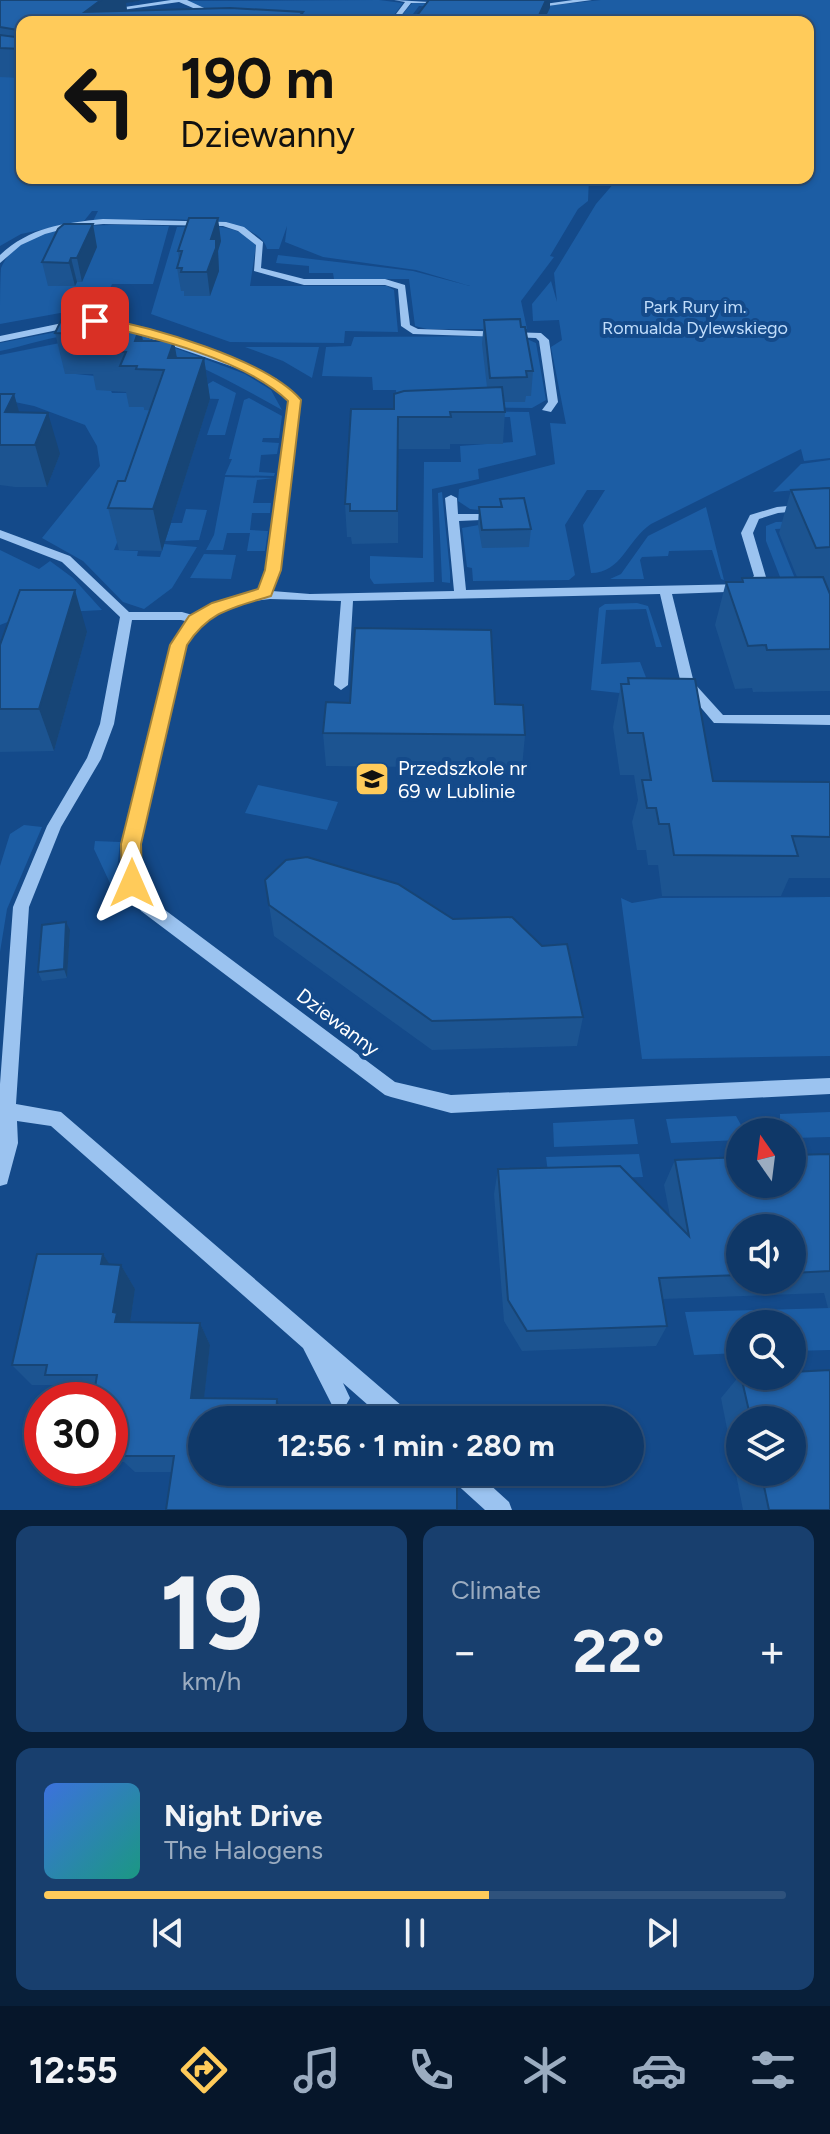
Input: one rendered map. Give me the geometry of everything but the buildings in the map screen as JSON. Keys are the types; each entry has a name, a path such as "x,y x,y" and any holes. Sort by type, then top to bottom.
{"street":[{"path":"100,10 181,0 217,16"},
{"path":"397,0 457,4"},
{"path":"522,7 589,0"},
{"path":"133,14 145,5"},
{"path":"0,260 16,243 49,229 87,224 223,224 251,235 260,244 257,269 263,273 304,282 395,284 402,287 406,326 416,332 538,335 544,340 553,402 547,410"},
{"path":"0,339 72,324 112,322 254,371 285,389 294,400 293,418 273,570 265,593"},
{"path":"451,498 460,594"},
{"path":"0,534 66,559 126,616 182,616 195,620 217,607 265,593 310,598 726,591 749,588 760,577 747,533 754,517 777,510 830,505"},
{"path":"453,518 481,517"},
{"path":"665,591 688,684 719,720 830,720"},
{"path":"341,685 347,596"},
{"path":"0,1177 9,1143 3,1108 21,907 54,826 94,759 107,724 126,616"},
{"name":"Dziewanny","path":"195,620 178,645 131,844 132,883 147,906 391,1089 451,1104 830,1086"},
{"path":"3,1108 55,1118 385,1406"},
{"path":"308,1338 339,1398"},
{"path":"475,1486 501,1510"}],"green space":[{"path":"379,0 403,3 393,16 222,16 186,1"},
{"name":"Park Rury im. Romualda Dylewskiego","path":"601,0 830,0 830,458 804,461 801,449 651,524 617,562 601,572 591,573 583,525 605,490 587,490 565,525 575,575 569,580 473,581 472,568 467,567 462,528 490,523 488,511 470,509 458,501 459,489 555,464 550,423 566,424 551,347 562,340 559,320 533,321 532,304 551,281 557,302 554,273 596,204 613,184 814,184 814,16 516,16 489,10 419,6 412,16 401,16 413,2 518,9"},
{"path":"0,75 16,76 16,184 589,184 588,201 578,209 550,256 554,257 521,301 527,329 427,329 415,326 409,279 334,279 333,273 309,273 309,266 276,263 278,255 413,271 470,286 416,270 323,257 285,242 287,226 279,249 267,249 258,236 241,228 189,220 93,221 98,211 92,211 84,221 21,234 0,246"},
{"path":"169,226 153,284 112,284 105,299 85,299 82,309 0,324 1,268 13,251 30,239 76,227"},
{"path":"177,227 220,227 248,237 256,245 250,286 387,286 394,290 398,332 345,331 344,343 230,342 151,314"},
{"path":"76,328 140,335 245,374 271,390 282,410 185,360 133,342 69,335 0,351 0,343"},
{"path":"520,336 536,343 546,400 532,408 397,406 396,390 373,390 372,377 322,376 326,347 351,346 354,337"},
{"path":"80,339 66,373 105,377 112,393 137,393 145,410 171,411 114,550 138,551 137,556 160,557 164,544 197,547 172,588 144,609 123,602 83,561 42,538 100,466 97,446 85,425 34,406 0,399 0,355"},
{"path":"245,347 319,347 312,378 283,361"},
{"path":"213,381 236,393 225,435 207,435 219,399 184,398"},
{"path":"249,398 282,416 279,438 263,438 262,442 279,443 277,454 261,455 259,472 275,473 274,476 225,475 232,459 229,459 244,400"},
{"path":"425,411 529,412 536,455 478,469 479,479 432,489 434,582 374,584 370,578 370,556 423,558 424,462 461,462 460,446 513,442 510,417 460,418"},
{"path":"830,460 830,487 773,492 801,464"},
{"path":"225,477 274,478 257,480 253,503 271,503 270,513 252,513 250,530 268,531 265,551 247,551 250,533 227,533 223,550 206,550 214,535"},
{"path":"442,492 450,583 442,582 438,493"},
{"path":"706,507 724,580 721,579 712,550 669,551 668,556 642,557 644,579 610,579 621,574 648,536"},
{"path":"186,509 207,510 199,540 165,541 171,523 182,523"},
{"path":"813,521 816,527 775,529 798,586 784,587 766,541 766,526 776,522"},
{"path":"0,550 39,569 50,561 73,578 102,610 28,614 0,625"},
{"path":"204,554 236,555 231,579 190,578"},
{"path":"637,603 648,606 662,647 656,647 646,609 606,610 601,664 640,662 647,680 677,699 591,690 599,608 605,604"},
{"path":"258,785 338,802 327,830 245,813"},
{"path":"24,825 42,827 7,909 0,952 0,866 10,834"},
{"path":"95,841 120,842 116,880 121,893 116,896 94,849"},
{"path":"830,897 830,1056 642,1059 621,898 632,903 661,898"},
{"path":"830,1112 830,1137 806,1138 806,1118 780,1118 780,1114"},
{"path":"736,1116 737,1118 726,1118 726,1141 671,1143 666,1119"},
{"path":"634,1119 638,1144 554,1147 553,1123"},
{"path":"639,1154 643,1177 549,1180 546,1157"},
{"path":"830,1308 830,1350 806,1351 806,1310 758,1310"},
{"path":"726,1311 726,1354 694,1355 685,1312"}],"place":[{"name":"Przedszkole nr 69 w Lublinie","path":"372,779"}],"route":[{"path":"95,321 131,327 254,371 274,381 294,400 273,570 265,593 217,607 195,620 178,645 131,844 132,883"}]}
